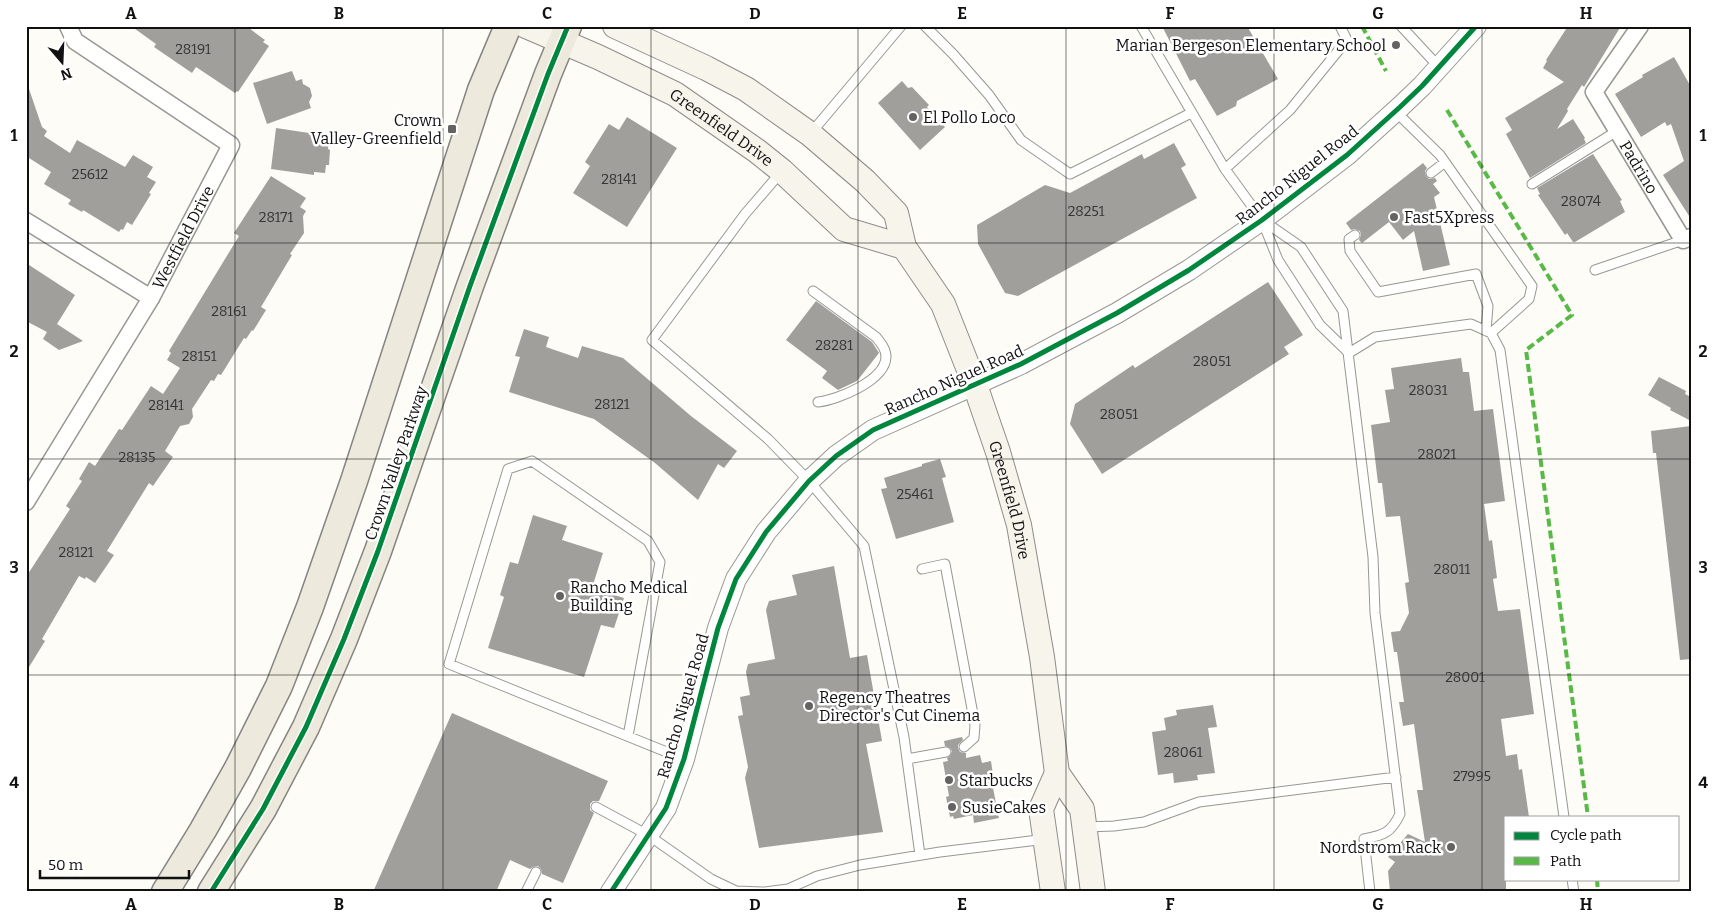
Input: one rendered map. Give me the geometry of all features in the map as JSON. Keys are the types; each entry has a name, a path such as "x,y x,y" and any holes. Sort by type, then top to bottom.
{"main road":[{"name":"Crown Valley Parkway","path":"165,892 238,768 283,677 310,607 354,480 481,90 508,26"},
{"name":"Greenfield Drive","path":"526,26 565,34 675,94 758,151 844,229 904,247"},
{"name":"Greenfield Drive","path":"615,26 706,68 746,89 810,134 865,181 896,213 904,247 943,304 998,452 1019,525 1042,657 1057,773 1082,809 1093,892"},
{"name":"Crown Valley Parkway","path":"211,892 263,809 306,727 344,639 378,551 470,286 565,34"},
{"path":"1053,892 1041,809 1057,773"}],"street":[{"name":"Westfield Drive","path":"26,502 151,298 231,145 74,41 68,26"},
{"name":"Rancho Niguel Road","path":"611,892 666,808 684,759 718,628 736,579 766,532 809,480 836,456 872,430 1021,364 1117,313 1189,270 1262,220 1347,155 1439,67 1476,26"},
{"name":"Padrino","path":"1640,26 1594,92 1687,239"},
{"path":"26,221 151,298"}],"lane":[{"path":"810,134 901,26"},
{"path":"925,26 990,95 1021,140 1070,174 1191,112"},
{"path":"1141,26 1225,169 1262,220 1278,260 1320,326 1349,353"},
{"path":"1225,169 1290,110 1347,40 1340,26"},
{"path":"1401,26 1439,67"},
{"path":"1395,111 1445,162 1532,286 1529,299 1489,332"},
{"path":"1532,184 1617,131"},
{"path":"1431,173 1445,162"},
{"path":"782,171 746,214 652,340 768,439 809,480 864,546 902,728 920,855"},
{"path":"1262,220 1301,247 1343,311 1374,557 1375,613 1400,814 1393,827 1380,836 1364,839 1370,892"},
{"path":"1355,235 1349,239 1350,251 1378,292 1476,274 1488,306 1489,332 1500,350 1564,816"},
{"path":"1595,270 1687,239"},
{"path":"813,291 876,337 882,343 886,358 884,366 861,387 844,396 818,402"},
{"path":"1349,353 1375,337 1471,324 1489,332"},
{"path":"628,736 660,562 648,541 532,461 508,469 449,664 684,759"},
{"path":"922,569 945,564 975,725 974,738 964,747"},
{"path":"907,759 946,752"},
{"path":"1085,827 1144,822 1199,802 1396,777"},
{"path":"596,807 648,835 711,879 736,890 764,892 788,889 817,876 860,865 920,855 1046,839"},
{"path":"526,892 536,872"}],"building":[{"path":"131,26 246,26 265,40 263,42 269,46 238,92 235,93 196,67 192,73 154,47 156,44"},
{"path":"1162,26 1247,26 1278,79 1237,101 1236,106 1217,116 1195,79 1190,81"},
{"path":"1568,26 1621,26 1584,87 1582,85 1567,109 1568,111 1557,129 1573,119 1585,138 1586,143 1530,178 1506,134 1512,130 1505,118 1564,82 1543,68 1546,60"},
{"path":"1674,57 1691,87 1691,219 1663,175 1684,161 1671,124 1667,126 1665,122 1641,137 1615,94 1643,77 1642,75"},
{"path":"292,71 296,81 302,79 303,84 310,88 312,96 309,102 311,108 267,124 253,83"},
{"name":"El Pollo Loco","path":"902,81 908,88 912,87 929,105 927,107 945,127 920,150 878,103"},
{"path":"26,89 29,89 42,127 47,131 44,136 70,153 77,140 125,167 133,155 153,167 147,177 156,182 132,225 127,222 123,230 121,229 119,232 83,210 82,212 68,204 71,200 44,184 51,172 29,158 26,162"},
{"path":"627,117 677,148 627,227 573,193 590,166 585,162 609,124 619,130"},
{"path":"276,128 329,136 329,165 326,165 325,173 314,172 314,175 271,169"},
{"path":"1174,143 1186,165 1181,168 1197,198 1018,296 1005,293 978,244 977,225 1045,185 1070,193 1142,154 1144,159"},
{"path":"1593,154 1622,200 1620,201 1625,212 1573,242 1567,233 1565,235 1538,195 1540,194 1537,188"},
{"name":"Fast5Xpress","path":"1423,163 1427,168 1425,171 1426,176 1429,179 1435,178 1437,181 1433,184 1440,193 1434,197 1450,265 1423,271 1414,231 1403,240 1389,222 1362,243 1359,240 1360,231 1351,230 1346,223"},
{"path":"271,176 306,198 300,207 306,211 303,216 304,233 290,254 292,255 261,307 266,310 253,331 246,339 244,338 221,375 218,374 214,381 211,380 192,409 193,417 189,424 180,426 165,451 173,457 153,486 149,483 107,551 114,555 95,583 86,577 85,579 79,576 42,639 45,641 26,672 26,577 70,509 66,506 82,481 79,479 89,462 95,466 119,429 122,430 151,386 163,394 180,368 167,360 171,353 169,351 239,236 234,233"},
{"path":"26,263 75,295 57,324 83,341 59,350 43,339 47,332 26,321"},
{"path":"1268,282 1303,335 1284,347 1289,354 1102,474 1070,424 1075,404 1133,365 1135,368"},
{"path":"816,301 872,342 879,353 857,381 838,390 822,378 827,371 786,340"},
{"path":"524,329 549,337 546,347 578,358 582,346 623,358 691,416 737,451 724,468 718,464 698,500 655,463 594,419 509,392 520,357 515,356"},
{"path":"1461,358 1463,372 1469,372 1474,411 1493,409 1505,501 1484,504 1489,541 1492,540 1497,578 1493,579 1498,611 1520,609 1534,714 1501,719 1506,756 1517,754 1519,770 1522,769 1529,816 1504,816 1504,880 1506,880 1506,892 1390,892 1388,871 1395,862 1388,857 1408,834 1425,842 1417,790 1423,790 1414,724 1403,726 1399,702 1404,702 1397,652 1394,652 1391,632 1400,631 1409,613 1405,583 1409,582 1400,516 1386,517 1382,483 1378,483 1371,425 1390,422 1385,390 1394,389 1391,368"},
{"path":"1659,377 1686,391 1685,394 1691,397 1691,421 1648,395"},
{"path":"1691,426 1691,659 1680,660 1656,453 1653,453 1651,431"},
{"path":"940,459 946,477 942,478 954,522 896,539 881,489 887,488 884,478"},
{"name":"Rancho Medical Building","path":"533,515 567,526 562,540 603,553 592,588 624,598 614,628 601,625 584,677 488,648 504,597 500,595 510,562 518,564"},
{"name":"Regency Theatres Director's Cut Cinema","path":"834,566 850,658 867,655 882,741 866,744 883,832 759,848 745,778 748,767 738,716 743,715 740,697 750,695 746,672 748,664 775,659 766,610 769,601 797,595 792,575"},
{"path":"1213,705 1217,727 1208,728 1215,773 1197,775 1198,780 1174,783 1173,773 1158,775 1152,732 1166,730 1164,718 1177,715 1176,710"},
{"path":"452,713 608,781 599,801 593,801 590,804 590,810 594,813 563,883 542,874 538,866 530,869 510,860 496,892 373,892"},
{"path":"962,737 963,740 958,745 958,748 960,752 966,753 966,758 980,755 982,763 991,761 994,782 992,783 999,818 974,823 973,815 954,819 953,816 950,817 946,797 949,796 943,762 948,761 947,758 952,751 945,746 944,741"}],"marked path":[{"path":"1362,26 1386,71"},
{"path":"1447,110 1572,315 1526,350 1588,816"},
{"path":"1597,880 1598,892"}],"cycle path":[{"path":"211,892 263,809 306,727 344,639 378,551 470,286 548,74 568,26"},
{"path":"611,892 666,808 684,759 718,628 736,579 766,532 809,481 836,456 873,430 1021,364 1117,313 1189,270 1262,220 1347,155 1422,86 1476,26"}],"place":[{"name":"Marian Bergeson Elementary School","path":"1396,45"},
{"name":"El Pollo Loco","path":"913,117"},
{"name":"Crown Valley-Greenfield","path":"452,129"},
{"name":"Fast5Xpress","path":"1394,217"},
{"name":"Rancho Medical Building","path":"560,596"},
{"name":"Regency Theatres Director's Cut Cinema","path":"809,706"},
{"name":"Starbucks","path":"949,780"},
{"name":"SusieCakes","path":"952,807"},
{"name":"Nordstrom Rack","path":"1451,847"}]}
